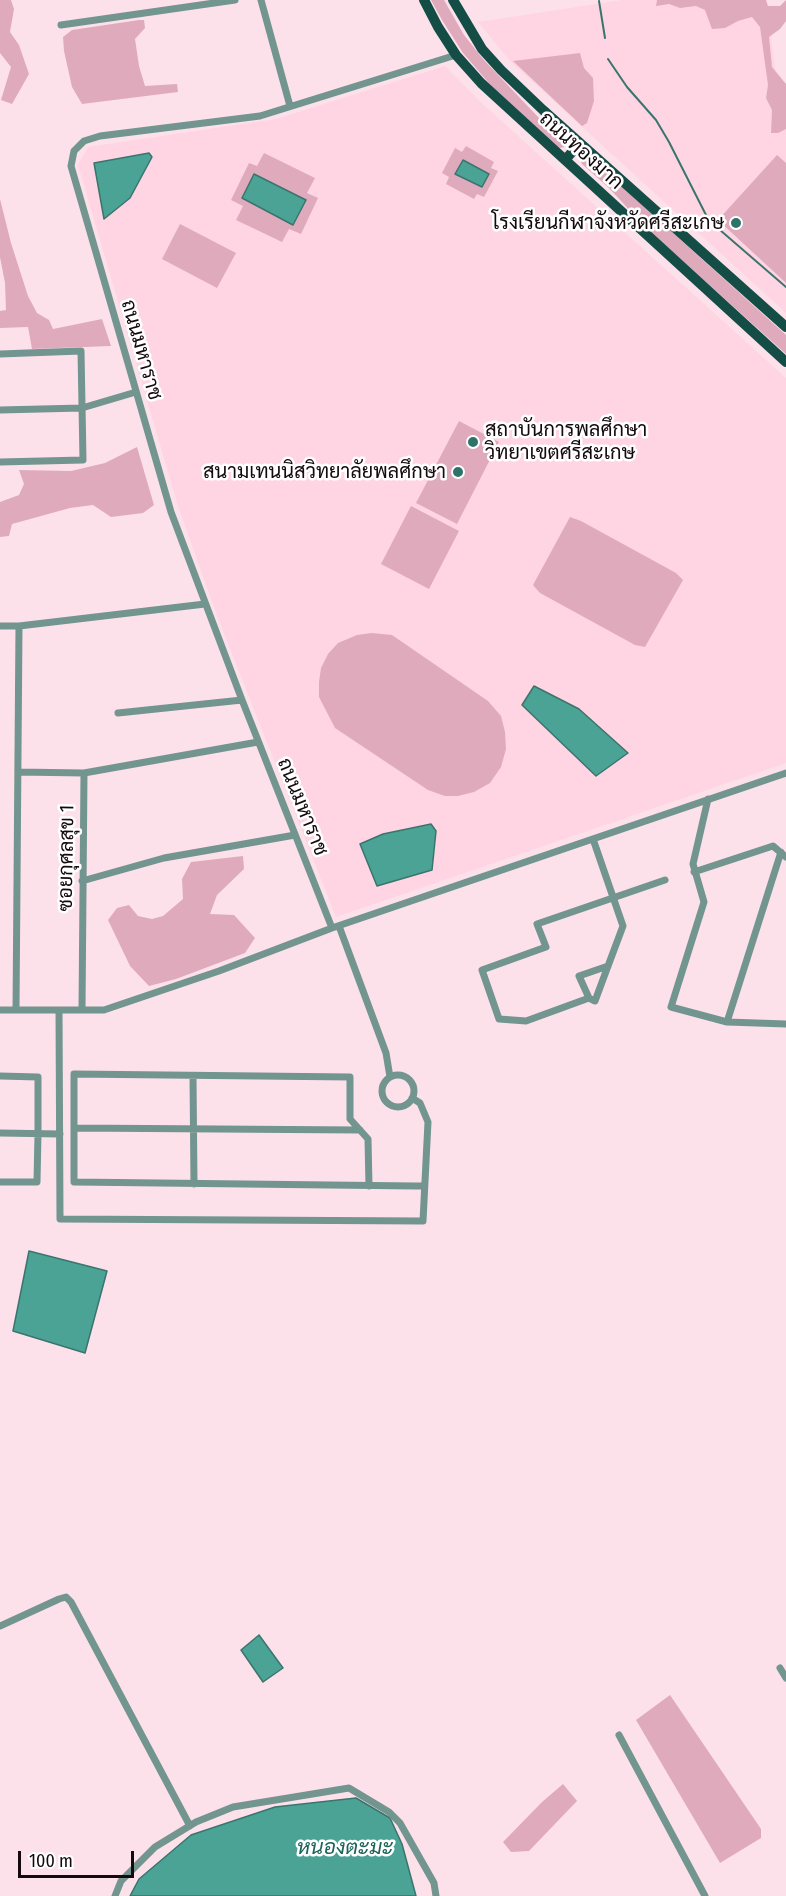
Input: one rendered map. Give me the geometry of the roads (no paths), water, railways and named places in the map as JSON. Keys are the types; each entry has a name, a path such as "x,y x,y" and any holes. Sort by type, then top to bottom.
{"main road":[{"name":"ถนนทองมาก","path":"424,0 456,55 481,83 786,362"},
{"name":"ถนนทองมาก","path":"453,0 482,49 501,70 786,327"},
{"path":"565,160 580,143"}],"street":[{"path":"61,25 235,0"},
{"path":"261,0 290,106"},
{"name":"ถนนมหาราช","path":"390,1077 386,1053 258,742 171,512 70,166 74,151 84,141 100,136 260,116 456,55"},
{"path":"0,354 81,351 83,460 0,462"},
{"path":"0,410 82,408 136,393"},
{"path":"0,626 19,626 205,604"},
{"path":"16,1010 19,626"},
{"path":"118,713 242,700"},
{"path":"18,772 84,773 258,742"},
{"name":"ซอยกุศลสุข 1","path":"82,1010 84,773"},
{"path":"0,1010 104,1010 219,971 335,927 786,773"},
{"path":"708,799 693,864 704,902 671,1007 727,1022 786,1024"},
{"path":"82,881 164,858 295,835"},
{"path":"593,839 623,926 595,1001 589,998 579,976 608,966"},
{"path":"694,872 773,846 784,854 727,1022"},
{"path":"589,998 526,1022 499,1019 482,970 546,946 537,924 665,880"},
{"path":"60,1010 60,1219 423,1221 428,1122 420,1103 412,1098"},
{"path":"369,1186 368,1139 350,1119 350,1077 74,1074 74,1182 369,1186 424,1186"},
{"path":"397,1075 409,1080 414,1091 408,1104 393,1107 382,1097 382,1089 390,1077 397,1075"},
{"path":"0,1076 38,1077 37,1182 0,1182"},
{"path":"193,1076 194,1184"},
{"path":"74,1128 360,1130"},
{"path":"0,1133 60,1134"},
{"path":"0,1626 59,1599 66,1598 71,1602 190,1826"},
{"path":"780,1668 786,1678"},
{"path":"619,1735 705,1896"},
{"path":"115,1896 121,1881 155,1847 190,1826 233,1806 349,1788 389,1812 400,1823 434,1883 436,1896"}],"water":[{"path":"149,153 152,157 130,198 104,219 94,163"},
{"path":"463,160 489,174 482,187 455,174"},
{"path":"254,174 306,200 293,225 242,198"},
{"path":"534,686 579,709 628,753 596,776 522,705"},
{"path":"431,824 436,831 432,870 377,886 360,844 383,834"},
{"path":"29,1251 107,1271 85,1353 13,1331"},
{"path":"259,1635 283,1668 263,1682 241,1650"},
{"name":"หนองตะมะ","path":"356,1798 390,1818 402,1844 416,1896 130,1896 139,1879 191,1835 275,1807"}],"waterway":[{"path":"599,1 605,38"},
{"path":"608,59 627,87 656,120 706,215 786,287"}],"place":[{"name":"โรงเรียนกีฬาจังหวัดศรีสะเกษ","path":"736,223"},
{"name":"สถาบันการพลศึกษา วิทยาเขตศรีสะเกษ","path":"473,442"},
{"name":"สนามเทนนิสวิทยาลัยพลศึกษา","path":"458,472"}]}
